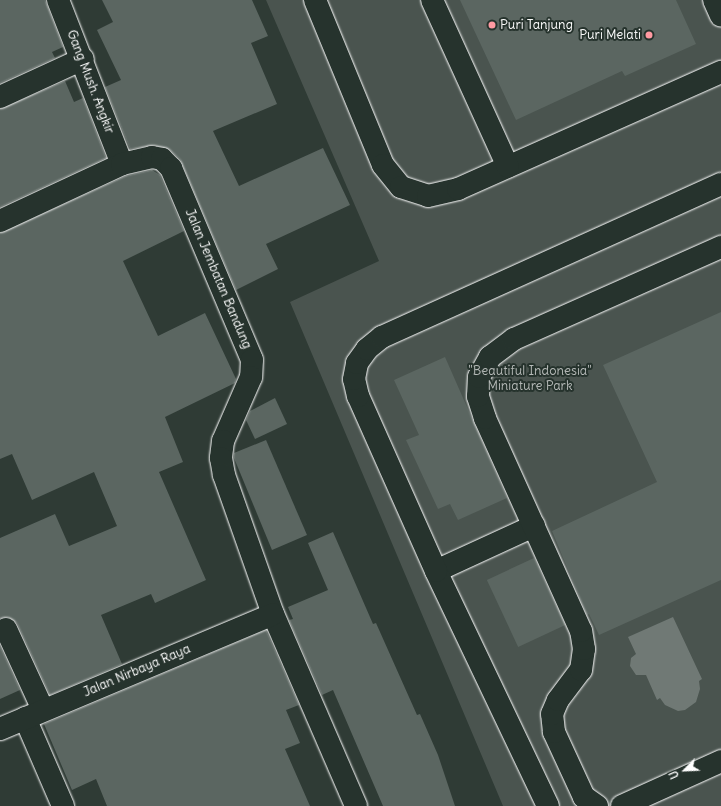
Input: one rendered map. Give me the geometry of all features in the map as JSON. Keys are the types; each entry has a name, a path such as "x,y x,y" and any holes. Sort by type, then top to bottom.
{"street":[{"name":"Gang Mush. Angkir","path":"58,0 83,59 122,164"},
{"path":"315,0 383,165 402,187 428,196 458,189 721,72"},
{"path":"432,0 508,167"},
{"path":"714,0 721,16"},
{"path":"0,97 83,59"},
{"name":"Jalan Jembatan Bandung","path":"0,221 122,164 152,157 162,159 171,168 247,343 252,360 251,377 223,441 221,458 224,475 273,614 356,806"},
{"path":"548,806 436,571 358,396 354,380 357,363 367,349 382,337 721,184"},
{"path":"598,806 584,797 554,732 552,714 558,700 581,670 584,649 581,631 484,418 478,396 479,377 490,357 514,339 721,247"},
{"path":"436,571 534,526"},
{"name":"Jalan Nirbaya Raya","path":"0,729 273,614"},
{"path":"6,629 63,806"},
{"path":"622,806 721,761"}],"green space":[{"name":"\"Beautiful Indonesia\" Miniature Park","path":"266,0 721,0 721,806 503,806 290,302 379,261"}],"shaded area":[{"path":"673,617 702,679 699,681 700,689 696,702 685,710 678,711 665,705 660,698 657,700 646,675 636,675 630,666 631,658 636,654 628,637"}],"building":[{"path":"0,0 45,0 63,47 52,52 55,58 0,83"},
{"path":"102,0 252,0 268,36 251,43 277,104 213,131 239,186 323,148 350,205 266,244 278,269 236,290 180,159 170,150 154,145 130,149 105,87 121,80 97,30 113,22"},
{"path":"460,0 676,0 696,44 625,76 622,71 516,120"},
{"path":"65,81 74,102 83,98 106,158 0,207 0,109"},
{"path":"152,170 160,175 184,231 123,261 158,336 205,313 236,379 235,383 165,417 183,462 159,472 206,580 155,603 151,594 101,615 122,664 50,695 17,623 8,617 0,618 0,538 55,514 69,546 117,526 94,472 32,500 12,454 0,459 0,233 126,176"},
{"path":"721,312 721,580 599,635 589,614 587,615 552,531 657,482 603,365"},
{"path":"445,357 507,498 458,520 450,504 438,509 406,440 419,435 394,380"},
{"path":"275,398 287,424 255,439 246,420 250,411"},
{"path":"266,440 307,535 272,550 234,458 234,453"},
{"path":"333,532 373,624 376,623 417,715 420,714 438,755 455,806 383,806 333,690 322,695 289,620 293,619 288,607 328,590 308,543"},
{"path":"534,558 565,625 518,647 487,580"},
{"path":"266,630 299,705 286,710 300,743 285,749 310,806 107,806 96,779 72,790 44,724"},
{"path":"0,646 20,690 0,699"}],"place":[{"name":"Puri Tanjung","path":"492,25"},
{"name":"Puri Melati","path":"649,35"}]}
